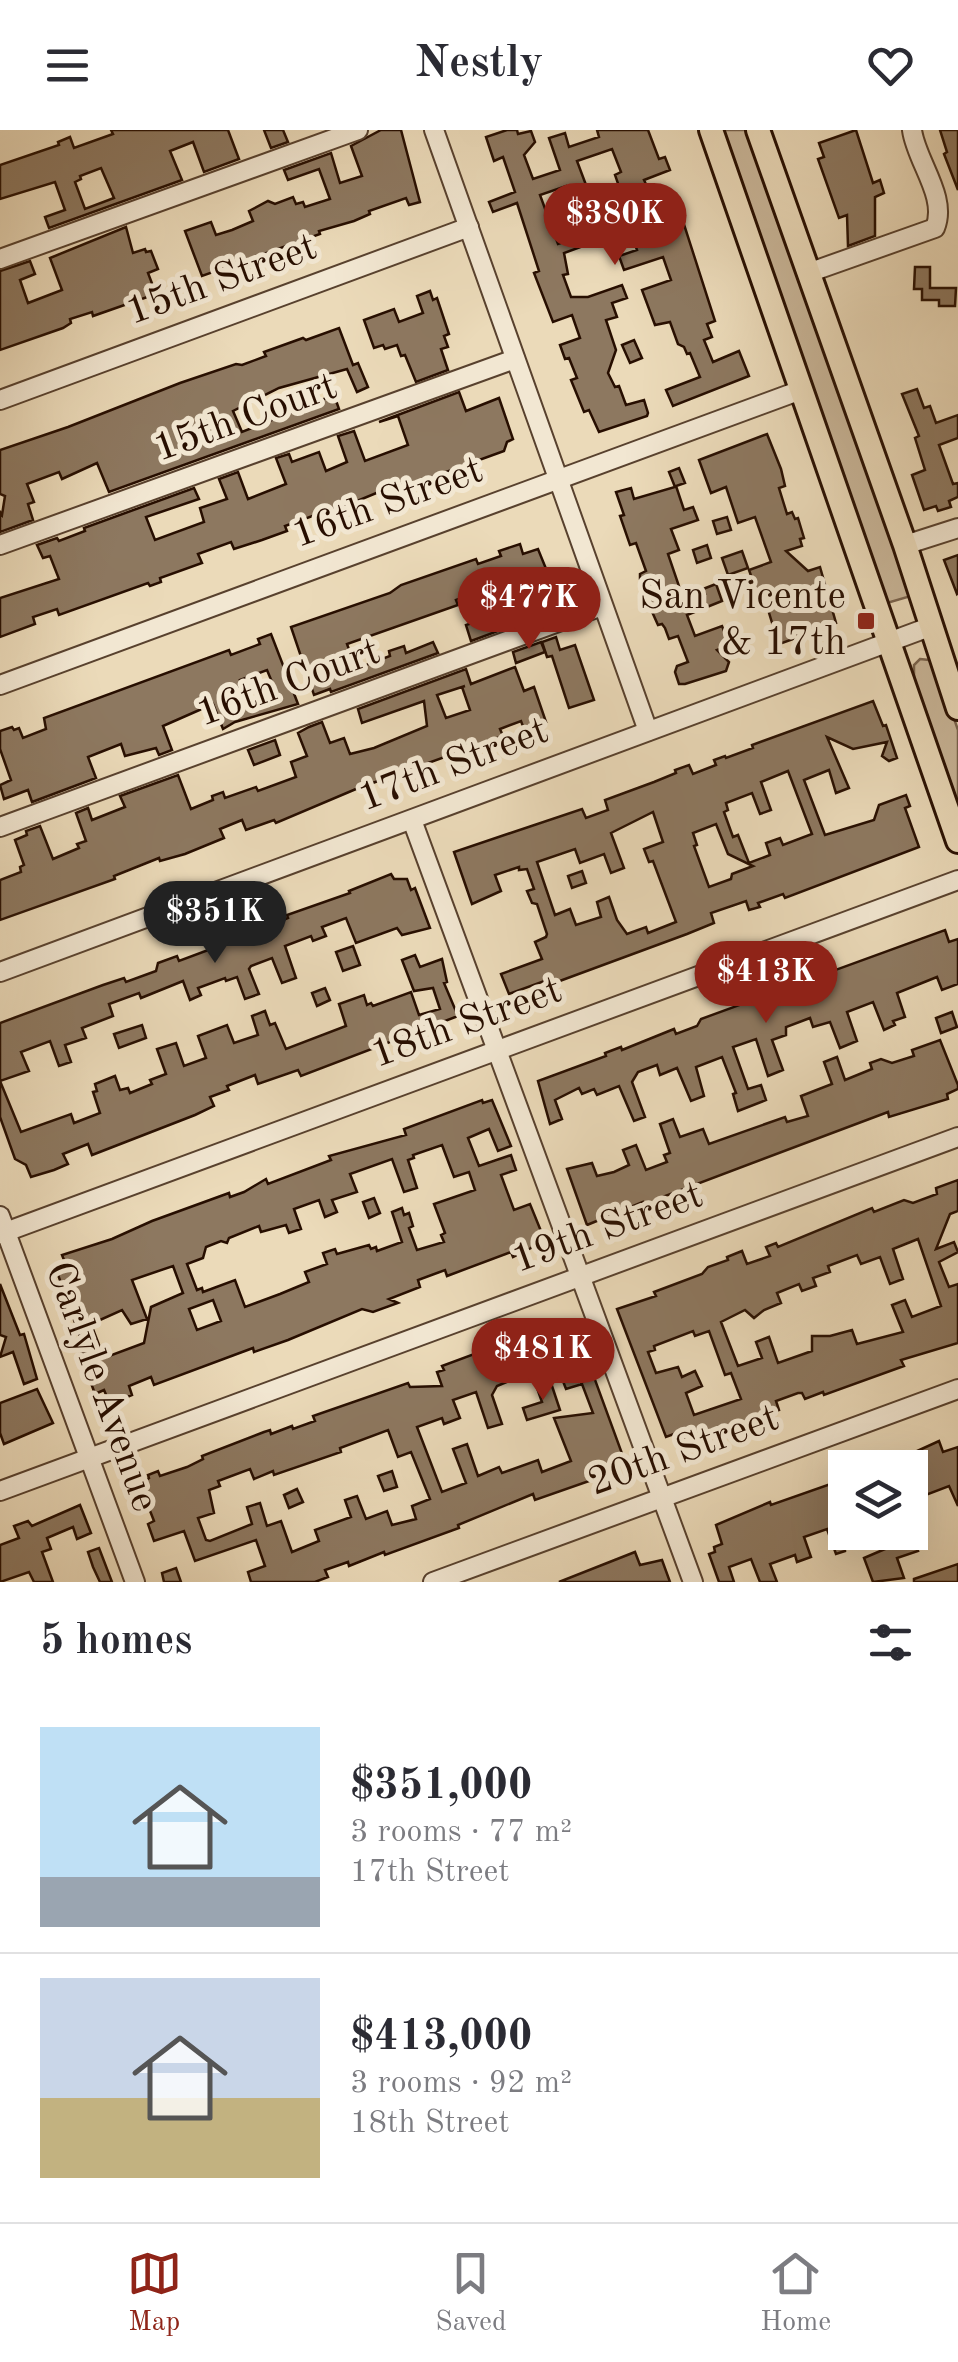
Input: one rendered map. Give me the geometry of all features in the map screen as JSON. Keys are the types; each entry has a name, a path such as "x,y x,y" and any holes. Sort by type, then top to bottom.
{"main road":[{"path":"711,130 958,841"},
{"path":"758,130 905,545 958,708"}],"street":[{"path":"0,260 358,130"},
{"path":"434,130 648,731"},
{"path":"808,273 936,228 940,217 913,143 912,130"},
{"name":"15th Street","path":"0,400 468,228"},
{"name":"15th Court","path":"0,545 515,359"},
{"name":"16th Street","path":"0,686 802,390"},
{"path":"905,545 958,528"},
{"name":"16th Court","path":"0,827 602,606"},
{"name":"17th Street","path":"0,972 932,626"},
{"path":"412,820 693,1582"},
{"name":"18th Street","path":"2,1227 958,880"},
{"name":"19th Street","path":"0,1490 958,1137"},
{"name":"Carlyle Avenue","path":"2,1227 135,1582"},
{"name":"20th Street","path":"433,1582 958,1388"}],"shaded area":[{"path":"722,130 748,130 911,596 887,603"},
{"path":"920,659 929,660 936,667 958,730 958,805 914,679 914,665"}],"building":[{"path":"111,130 228,130 239,159 204,172 193,142 170,151 182,180 49,228 45,217 65,210 55,182 0,199 0,165 59,145 58,142 70,137 74,148 113,134","holes":["101,168 114,198 85,209 75,182"]},
{"path":"264,130 283,130 288,142 271,148"},
{"path":"381,130 401,130 420,202 409,205 406,198 202,276 185,231 211,222 216,235 232,230 253,221 249,211 268,201 275,204 293,197 296,204 303,202 305,207 330,199 319,169 288,180 284,170 331,153 340,183 362,176 351,146"},
{"path":"517,130 518,134 531,131 535,142 524,155 533,179 560,170 549,138 565,133 569,147 599,137 597,130 648,130 659,159 665,157 670,170 644,180 663,221 681,215 715,321 707,324 712,337 704,340 713,362 739,351 749,376 673,406 666,390 700,377 690,353 678,344 670,322 655,325 642,290 671,280 663,257 624,270 619,256 637,250 624,213 628,212 615,175 621,172 612,149 577,161 592,201 572,203 566,186 540,195 558,244 583,236 586,245 564,253 568,274 563,275 571,297 588,297 622,285 627,298 612,303 617,317 606,320 616,350 608,373 615,387 619,386 626,405 644,400 648,413 599,432 589,410 584,412 571,380 577,378 560,345 580,338 572,315 553,322 534,273 539,271 517,203 493,212 489,202 515,192 503,157 494,161 486,137"},
{"path":"856,130 873,183 880,180 884,193 875,197 875,236 848,246 847,215 839,218 818,159 824,157 819,143"},
{"path":"940,130 958,130 958,190 944,154 947,152"},
{"path":"598,223 604,238 591,243 585,227"},
{"path":"126,227 133,253 151,251 158,269 148,273 156,294 93,316 92,312 70,319 71,323 63,328 0,350 0,271 30,261 35,274 20,280 28,303 62,290 50,258"},
{"path":"915,267 930,267 930,288 956,288 955,306 939,306 939,300 922,300 922,289 914,289"},
{"path":"430,291 433,300 437,298 449,334 444,336 448,347 441,349 448,370 416,382 397,345 374,348 364,320 394,309 399,322 423,313 417,296"},
{"path":"339,328 353,365 358,363 368,387 357,392 347,369 279,388 233,411 242,432 334,395 339,409 109,492 97,463 62,479 59,472 27,484 34,502 28,504 33,520 0,532 5,496 0,494 0,450"},
{"path":"634,340 642,358 630,363 622,345"},
{"path":"917,389 924,408 930,406 936,423 958,415 958,438 939,445 953,484 958,483 958,497 949,501 951,507 938,511 936,506 924,510 912,475 925,470 915,438 919,436 902,394"},
{"path":"459,392 466,411 499,398 513,439 504,451 405,487 403,482 316,518 315,515 285,526 287,531 262,540 234,549 231,542 198,554 202,563 160,578 161,582 150,586 148,583 59,615 57,609 33,617 35,624 0,637 0,598 59,579 50,556 43,558 37,545 57,538 59,541 194,488 199,499 146,517 155,540 204,522 200,508 227,499 219,479 238,472 248,499 286,484 276,458 289,454 292,462 319,452 326,471 347,462 338,436 354,431 365,461 408,445 398,416 379,422"},
{"path":"767,434 781,469 785,486 779,488 787,514 792,512 798,518 804,538 800,539 802,546 786,551 808,571 820,567 836,623 795,635 796,638 774,646 766,603 761,604 749,570 771,562 755,517 738,523 726,487 711,493 699,460"},
{"path":"679,468 685,483 676,486 684,510 693,507 698,520 671,529 679,550 668,554 684,601 705,594 703,589 716,584 722,601 687,615 695,636 722,626 730,645 717,650 729,662 726,671 685,684 679,684 675,672 677,666 688,662 678,636 669,639 645,596 640,574 646,571 636,543 630,545 616,492 631,488 634,499 675,487 669,472"},
{"path":"727,517 731,530 717,534 713,521"},
{"path":"520,544 523,554 538,549 553,586 526,596 533,618 471,641 466,625 501,613 491,591 479,596 477,592 456,600 458,605 347,644 356,669 404,646 406,653 433,642 438,653 314,695 291,627 476,559 478,564 501,556 499,551"},
{"path":"707,545 711,558 697,563 693,550"},
{"path":"742,551 748,568 728,575 722,558"},
{"path":"958,555 958,593 957,594 944,560"},
{"path":"271,634 298,704 223,729 213,704 163,726 172,750 159,755 156,748 125,756 121,744 88,757 96,778 32,802 28,790 4,799 0,785 11,780 0,749 0,731 19,728 23,738 46,729 44,718 229,650 231,655 260,644 258,639","holes":["267,670 277,694 249,704 240,680"]},
{"path":"556,637 560,650 575,645 594,700 569,708 552,656 547,657 542,642"},
{"path":"541,642 545,652 516,663 513,652"},
{"path":"515,667 524,691 534,687 546,722 524,729 521,721 500,729 503,736 356,789 276,823 274,820 246,830 242,820 220,829 224,838 185,854 160,861 159,858 114,876 115,879 0,920 0,880 21,872 24,865 15,840 27,835 26,831 40,826 53,859 86,841 76,813 88,808 92,820 125,807 120,796 178,775 191,809 223,792 225,798 256,787 258,791 296,777 291,762 307,756 298,733 309,727 322,722 330,743 344,738 350,754 374,748 427,726 424,701 362,723 358,709 466,669 471,684","holes":["465,686 462,687 470,710 446,718 437,695"]},
{"path":"873,701 897,758 889,761 882,756 887,742 853,749 827,737 849,788 836,793 829,770 804,780 825,835 874,820 879,805 906,795 910,806 905,808 919,847 785,898 783,894 758,903 760,907 749,910 746,901 711,913 714,923 687,934 557,982 549,984 547,980 509,994 501,974 542,959 535,942 547,934 537,904 532,903 527,891 534,889 527,869 519,867 495,875 501,891 472,904 454,852 582,809 586,818 608,810 605,800 689,765 693,774 716,765 714,760 753,748 752,745","holes":["788,771 812,834 783,845 780,838 766,843 770,855 749,863 738,835 733,837 724,812 728,810 726,803 752,793 760,814 771,810 761,782","653,812 663,842 644,849 649,862 653,861 676,922 648,933 646,927 627,934 609,897 597,902 601,917 576,925 570,909 555,915 537,862 575,849 580,863 604,854 611,873 624,868 611,833","716,824 728,854 753,866 709,887 693,833"]},
{"path":"275,740 280,755 254,765 248,750"},
{"path":"582,871 586,883 572,888 568,876"},
{"path":"391,874 394,879 407,879 411,890 415,888 430,928 402,935 397,928 356,943 346,918 322,927 326,936 313,941 311,936 285,946 296,978 282,983 272,958 249,969 259,994 245,999 237,977 198,988 201,995 190,1000 183,981 141,998 139,993 109,1004 113,1016 82,1028 86,1038 65,1045 71,1062 59,1066 50,1041 21,1052 29,1071 0,1081 0,1023 124,978 126,982 156,971 158,963 177,956 179,961 211,949 208,942 258,924 260,929"},
{"path":"945,930 949,942 958,939 958,984 942,990 937,977 897,993 905,1017 893,1021 895,1025 884,1030 873,1002 847,1012 857,1041 840,1048 830,1022 813,1027 810,1018 786,1027 786,1035 772,1040 783,1070 768,1076 756,1039 733,1047 748,1089 761,1085 766,1100 738,1111 733,1094 736,1093 722,1057 696,1067 704,1096 691,1101 677,1068 660,1075 657,1065 638,1072 632,1082 645,1117 634,1121 619,1086 597,1095 594,1089 582,1094 579,1088 555,1100 562,1119 550,1124 538,1081 621,1047 622,1050 674,1029 676,1034 697,1026 701,1019"},
{"path":"353,946 360,965 343,971 336,952"},
{"path":"415,955 420,967 442,959 447,982 444,983 458,1016 301,1076 298,1070 258,1084 255,1075 210,1097 214,1106 195,1115 92,1155 88,1144 63,1154 68,1164 54,1170 31,1177 26,1165 15,1159 0,1117 0,1081 21,1132 71,1114 74,1123 100,1113 93,1092 97,1091 95,1084 115,1076 120,1090 128,1088 130,1093 152,1084 150,1080 166,1074 157,1049 176,1043 184,1066 206,1058 198,1036 227,1025 234,1043 258,1035 252,1016 265,1011 286,1049 346,1026 339,1004 364,995 367,1005 373,1006 411,992 419,1015 440,1009 433,988 414,991 402,960"},
{"path":"325,988 330,1000 317,1006 312,993"},
{"path":"952,1012 957,1027 941,1033 936,1018"},
{"path":"142,1025 146,1038 119,1048 114,1034"},
{"path":"940,1040 958,1085 958,1089 947,1094 948,1099 889,1117 888,1112 657,1199 645,1207 643,1202 587,1225 567,1169 592,1163 597,1176 614,1172 629,1165 623,1150 636,1145 646,1170 667,1162 664,1155 670,1153 660,1124 673,1119 680,1137 703,1129 709,1144 785,1117 787,1122 808,1116 801,1096 832,1084 824,1062 837,1057 845,1080 872,1069 870,1063 881,1059 892,1063 914,1056 912,1050"},
{"path":"482,1100 492,1100 511,1146 498,1151 489,1129 468,1138 479,1166 511,1155 516,1170 501,1175 514,1210 530,1204 545,1241 513,1257 511,1252 447,1276 445,1270 418,1280 420,1287 389,1299 398,1303 373,1312 362,1309 288,1340 254,1352 253,1348 154,1385 151,1377 129,1386 132,1395 110,1404 104,1390 95,1394 80,1353 85,1351 56,1269 66,1265 62,1255 229,1193 230,1197 244,1192 266,1179 268,1184 331,1160 329,1156 406,1135 404,1129","holes":["442,1145 454,1177 469,1172 475,1190 434,1204 445,1233 441,1235 444,1242 417,1250 409,1228 413,1226 409,1213 404,1215 402,1208 392,1212 402,1242 377,1251 369,1245 337,1254 335,1249 323,1253 327,1264 305,1272 309,1282 280,1294 245,1307 235,1280 203,1292 202,1288 197,1290 187,1264 203,1258 206,1247 221,1241 227,1243 229,1238 259,1226 261,1232 286,1225 289,1233 301,1229 294,1209 319,1200 325,1217 337,1212 332,1200 357,1192 350,1174 392,1159 404,1192 417,1188 408,1160","173,1266 183,1293 151,1307 144,1343 104,1358 91,1324 122,1310 131,1324 147,1319 132,1280","213,1300 221,1321 197,1330 189,1309"]},
{"path":"958,1180 958,1211 950,1214 936,1249 954,1242 958,1252 939,1262 949,1287 958,1284 958,1343 901,1360 904,1366 824,1395 823,1392 805,1399 798,1393 776,1401 779,1410 691,1442 686,1443 682,1431 666,1437 617,1309 656,1296 654,1292 702,1274 708,1267 742,1251 747,1264 770,1256 766,1247 776,1243 778,1247 872,1208 874,1212 904,1200 913,1203 937,1194 936,1188","holes":["918,1239 941,1306 912,1317 905,1300 892,1305 903,1332 857,1344 852,1330 812,1336 812,1351 778,1363 769,1337 756,1342 762,1358 738,1366 721,1322 745,1310 754,1318 781,1303 777,1293 799,1284 802,1291 816,1286 813,1278 830,1272 828,1266 857,1255 861,1264 880,1257 890,1284 903,1279 893,1249","693,1331 695,1336 709,1331 725,1375 731,1373 741,1399 694,1415 686,1393 702,1386 695,1371 682,1377 678,1367 656,1373 648,1352"]},
{"path":"374,1198 380,1213 369,1218 363,1202"},
{"path":"0,1284 20,1335 24,1334 37,1379 24,1384 13,1352 0,1357 6,1337 0,1335"},
{"path":"563,1321 565,1325 571,1323 579,1351 571,1354 581,1382 594,1377 624,1459 610,1464 609,1474 535,1500 533,1494 458,1525 459,1528 385,1555 384,1552 349,1566 348,1562 325,1570 328,1577 315,1582 251,1582 248,1572 265,1566 256,1540 195,1561 184,1531 154,1541 148,1524 154,1521 145,1498 139,1501 133,1486 144,1482 148,1475 158,1471 160,1476 187,1467 203,1459 202,1456 264,1432 270,1430 271,1434 292,1426 293,1429 315,1421 313,1416 408,1383 410,1387 442,1386 437,1372 444,1370 442,1366","holes":["553,1355 566,1389 582,1384 593,1413 554,1418 571,1461 542,1472 538,1460 502,1473 499,1467 478,1476 467,1444 453,1449 466,1483 442,1492 417,1427 442,1418 444,1424 460,1418 453,1400 476,1392 488,1428 502,1424 492,1395 497,1386 528,1373 525,1366","388,1430 398,1457 411,1452 430,1499 412,1506 416,1519 392,1525 387,1511 366,1519 357,1496 345,1500 351,1517 315,1530 319,1541 292,1552 281,1521 267,1526 260,1503 247,1507 252,1524 206,1540 198,1518 214,1513 209,1490 220,1486 218,1481 250,1469 254,1479 273,1471 274,1475 341,1452 340,1448"]},
{"path":"551,1383 560,1410 527,1420 523,1408 542,1402 537,1388"},
{"path":"37,1389 53,1423 4,1444 0,1403"},
{"path":"939,1441 943,1452 958,1447 958,1506 949,1486 928,1494 928,1450 919,1450"},
{"path":"392,1471 397,1487 384,1491 378,1476"},
{"path":"828,1485 828,1532 804,1537 811,1557 797,1562 795,1555 770,1564 777,1582 760,1582 751,1559 729,1567 734,1582 719,1582 709,1554 722,1544 716,1525 770,1502 771,1505"},
{"path":"297,1489 303,1502 289,1508 284,1495"},
{"path":"80,1505 91,1533 77,1539 73,1527 47,1538 51,1549 42,1552 53,1582 34,1582 29,1572 0,1582 0,1545 19,1538 14,1526 28,1521 32,1526"},
{"path":"99,1548 112,1582 100,1582 93,1567 88,1552"},
{"path":"883,1550 918,1551 897,1558 904,1578 873,1582 864,1558"},
{"path":"635,1552 640,1565 662,1560 670,1582 559,1582"},
{"path":"958,1564 958,1582 914,1582 914,1579"},
{"path":"176,1568 181,1582 164,1582 162,1573"}],"place":[{"name":"San Vicente & 17th","path":"866,621"}]}
